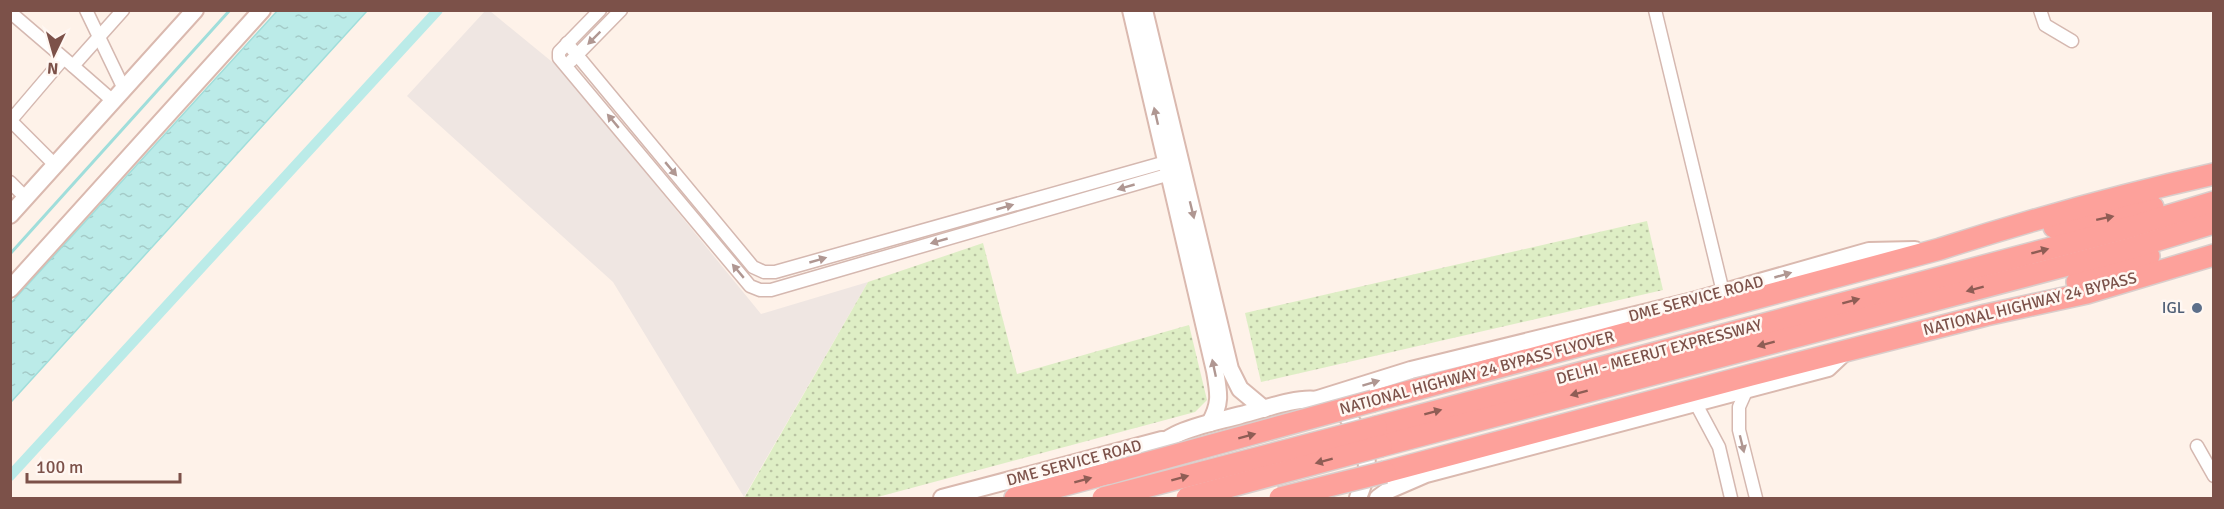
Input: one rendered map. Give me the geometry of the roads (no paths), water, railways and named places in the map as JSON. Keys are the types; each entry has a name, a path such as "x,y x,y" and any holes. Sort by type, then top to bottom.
{"highway":[{"path":"1940,249 2005,228 2142,190 2214,174"},
{"path":"2005,228 2064,226 2214,194"},
{"name":"DELHI - MEERUT EXPRESSWAY","path":"1186,498 2214,202"},
{"name":"DELHI - MEERUT EXPRESSWAY","path":"1103,498 2125,250 2214,223"},
{"path":"1986,315 2214,231"},
{"name":"NATIONAL HIGHWAY 24 BYPASS FLYOVER","path":"1015,498 1940,249"},
{"name":"NATIONAL HIGHWAY 24 BYPASS","path":"1749,382 1846,350 1986,315 2087,293 2212,256"},
{"path":"1280,498 1749,382"}],"main road":[{"path":"10,215 195,10"},
{"path":"10,289 262,10"},
{"path":"1131,10 1230,369 1240,389 1264,409"},
{"path":"1144,10 1219,395 1218,408 1210,423"},
{"path":"2142,190 2214,165"},
{"name":"DME SERVICE ROAD","path":"942,498 1171,438 1183,430 1264,409 1315,400 1411,370 1723,292 1869,251 1940,249"},
{"path":"1378,498 1389,490 1426,474 1695,402 1749,382"},
{"path":"1315,400 1331,404 1350,417 1361,440 1367,469 1358,498"},
{"path":"1137,498 1141,467 1155,447 1171,438"}],"street":[{"path":"86,10 99,38 118,95"},
{"path":"56,166 11,120 68,63 99,38 123,10"},
{"path":"600,10 558,55 750,286 760,290 771,290 1174,166"},
{"path":"566,66 621,10"},
{"path":"1655,10 1723,292"},
{"path":"2040,10 2046,25 2072,41"},
{"path":"10,12 68,63 118,95"},
{"path":"567,43 753,267 764,272 775,272 1174,166"},
{"path":"10,182 26,198"},
{"path":"1749,382 1740,408 1739,430 1756,498"},
{"path":"1695,402 1719,447 1731,498"},
{"path":"2197,446 2214,476"}],"water":[{"path":"278,10 367,11 11,402 11,303"}],"waterway":[{"path":"10,254 230,10"},
{"path":"10,476 438,10"}],"place":[{"name":"IGL","path":"2197,308"}]}
